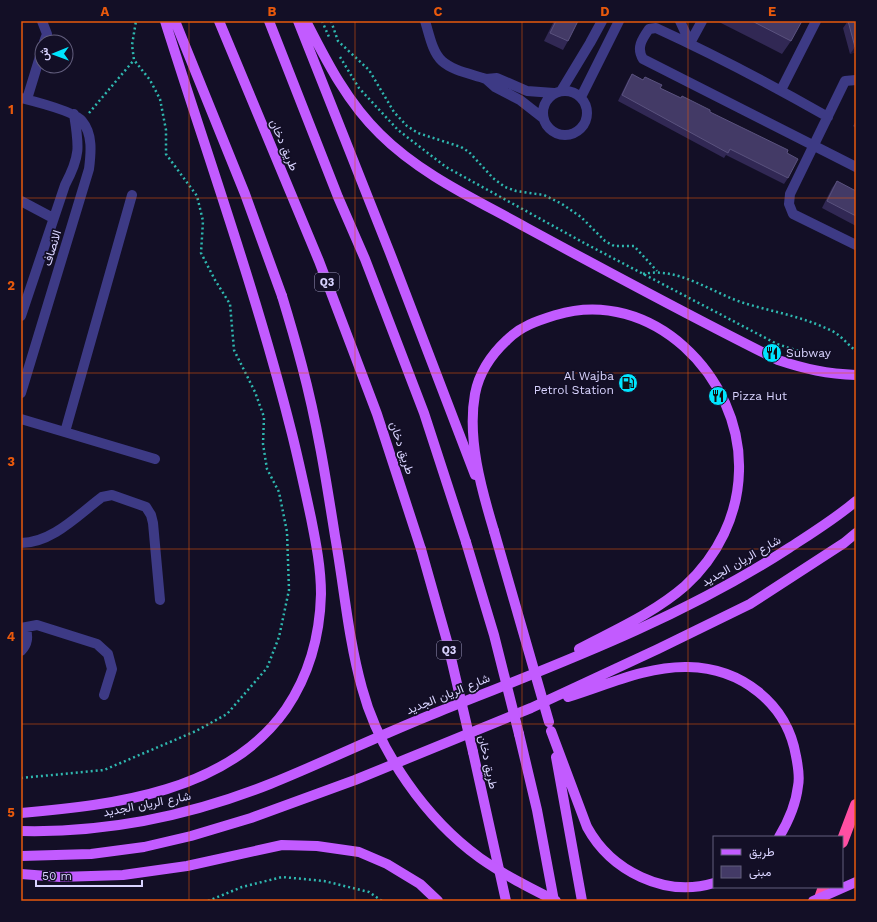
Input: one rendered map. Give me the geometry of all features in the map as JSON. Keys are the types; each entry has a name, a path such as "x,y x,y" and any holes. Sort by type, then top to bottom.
{"highway":[{"path":"843,839 856,806"},
{"path":"819,901 824,888"}],"main road":[{"path":"21,813 59,810 163,791 188,783 238,756 265,733 286,709 298,689 312,657 318,628 321,592 318,555 299,462 278,378 257,307 166,21"},
{"path":"175,21 245,194 282,296 303,367 335,536 352,648 362,689 374,723 403,777 419,801 458,840 479,858 513,880 555,901"},
{"name":"طريق دخان","path":"219,21 319,261 374,406 421,549 447,640 506,901"},
{"path":"269,21 338,197 365,259 424,413 466,542 494,635 519,734 537,810 555,901"},
{"path":"298,21 393,261 486,505 550,726 587,827 603,850 625,869 653,882 667,886 684,887 713,883"},
{"path":"306,21 356,109 381,135 435,177 583,259 778,360 806,370 856,375"},
{"path":"486,505 473,430 476,392 481,376 500,346 514,332 533,322 566,312 581,310 614,311 631,316 660,329 686,348 709,374 727,404 737,440 740,460 739,486 726,532 716,551 698,572 673,594 632,622 576,650 543,670"},
{"name":"شارع الريان الجديد","path":"21,831 93,828 172,815 221,801 270,784 406,725 654,624 751,573 841,514 856,501"},
{"path":"21,856 91,854 144,847 191,836 251,818 348,782 531,708 750,604 844,543 856,533"},
{"path":"531,708 662,669 704,668 723,672 744,682 759,692 772,704 782,718 794,744 798,765 799,785 790,815 779,836"},
{"path":"550,726 582,901"},
{"path":"21,874 60,877 123,875 188,866 282,845 317,846 359,852 388,864 420,884 438,901"},
{"path":"843,888 856,882"},
{"path":"813,901 842,888"}],"street":[{"path":"42,21 47,34"},
{"path":"425,21 433,46 442,61 452,67 486,79 495,87 520,100 543,118 550,130 556,134 562,136 576,133 586,123 588,109 581,97 575,93 528,91 497,78 486,79"},
{"path":"543,118 545,104 558,92 602,21"},
{"path":"581,97 619,21"},
{"path":"680,21 690,43"},
{"path":"690,43 702,21"},
{"path":"781,90 816,21"},
{"path":"828,117 781,90 690,43 656,28 649,29 641,42 640,54 643,59 856,167"},
{"path":"34,71 24,98 74,114 82,120"},
{"path":"856,80 845,81 790,194 789,204 793,214 856,245"},
{"name":"الانصاف","path":"21,316 65,185 74,168 78,146 74,114"},
{"name":"الانصاف","path":"21,393 89,169 91,149 90,139 82,120"},
{"path":"65,432 132,195"},
{"path":"21,201 54,218"},
{"path":"21,419 155,459"},
{"path":"21,544 46,539 102,497 112,495 146,507 151,515 153,523 160,600"},
{"path":"21,651 25,647 27,640 24,628 37,625 97,644 108,654 112,669 104,695"}],"path":[{"path":"21,778 104,770 196,731 227,714 268,668 279,637 289,590 287,532 279,492 267,469 263,444 264,417 255,392 234,350 230,304 215,280 202,253 203,221 197,196 166,154 166,130 160,99 150,80 134,60 132,45 136,21"},
{"path":"322,21 330,39"},
{"path":"331,21 338,41 369,70 401,121 418,133 451,143 469,152 493,178 505,187 516,191 544,195 562,204 581,217 605,241 614,246 634,246 657,271"},
{"path":"336,51 359,88 398,130 429,155 477,184 777,344 827,359"},
{"path":"82,120 134,60"},
{"path":"644,274 657,271 680,276 721,295 746,304 788,314 832,331 856,351"},
{"path":"208,901 242,887 282,877 324,881 369,892 382,901"}],"building":[{"path":"556,21 578,21 568,41 550,33"},
{"path":"752,21 802,21 791,41"},
{"path":"848,21 856,21 855,47"},
{"path":"632,74 643,80 645,77 662,85 660,88 681,98 682,96 710,110 710,112 788,150 787,153 798,159 788,178 730,149 728,153 622,95"},
{"path":"837,181 856,191 856,216 827,201"}],"place":[{"name":"Subway","path":"772,353"},
{"name":"Al Wajba Petrol Station","path":"628,383"},
{"name":"Pizza Hut","path":"718,396"}]}
